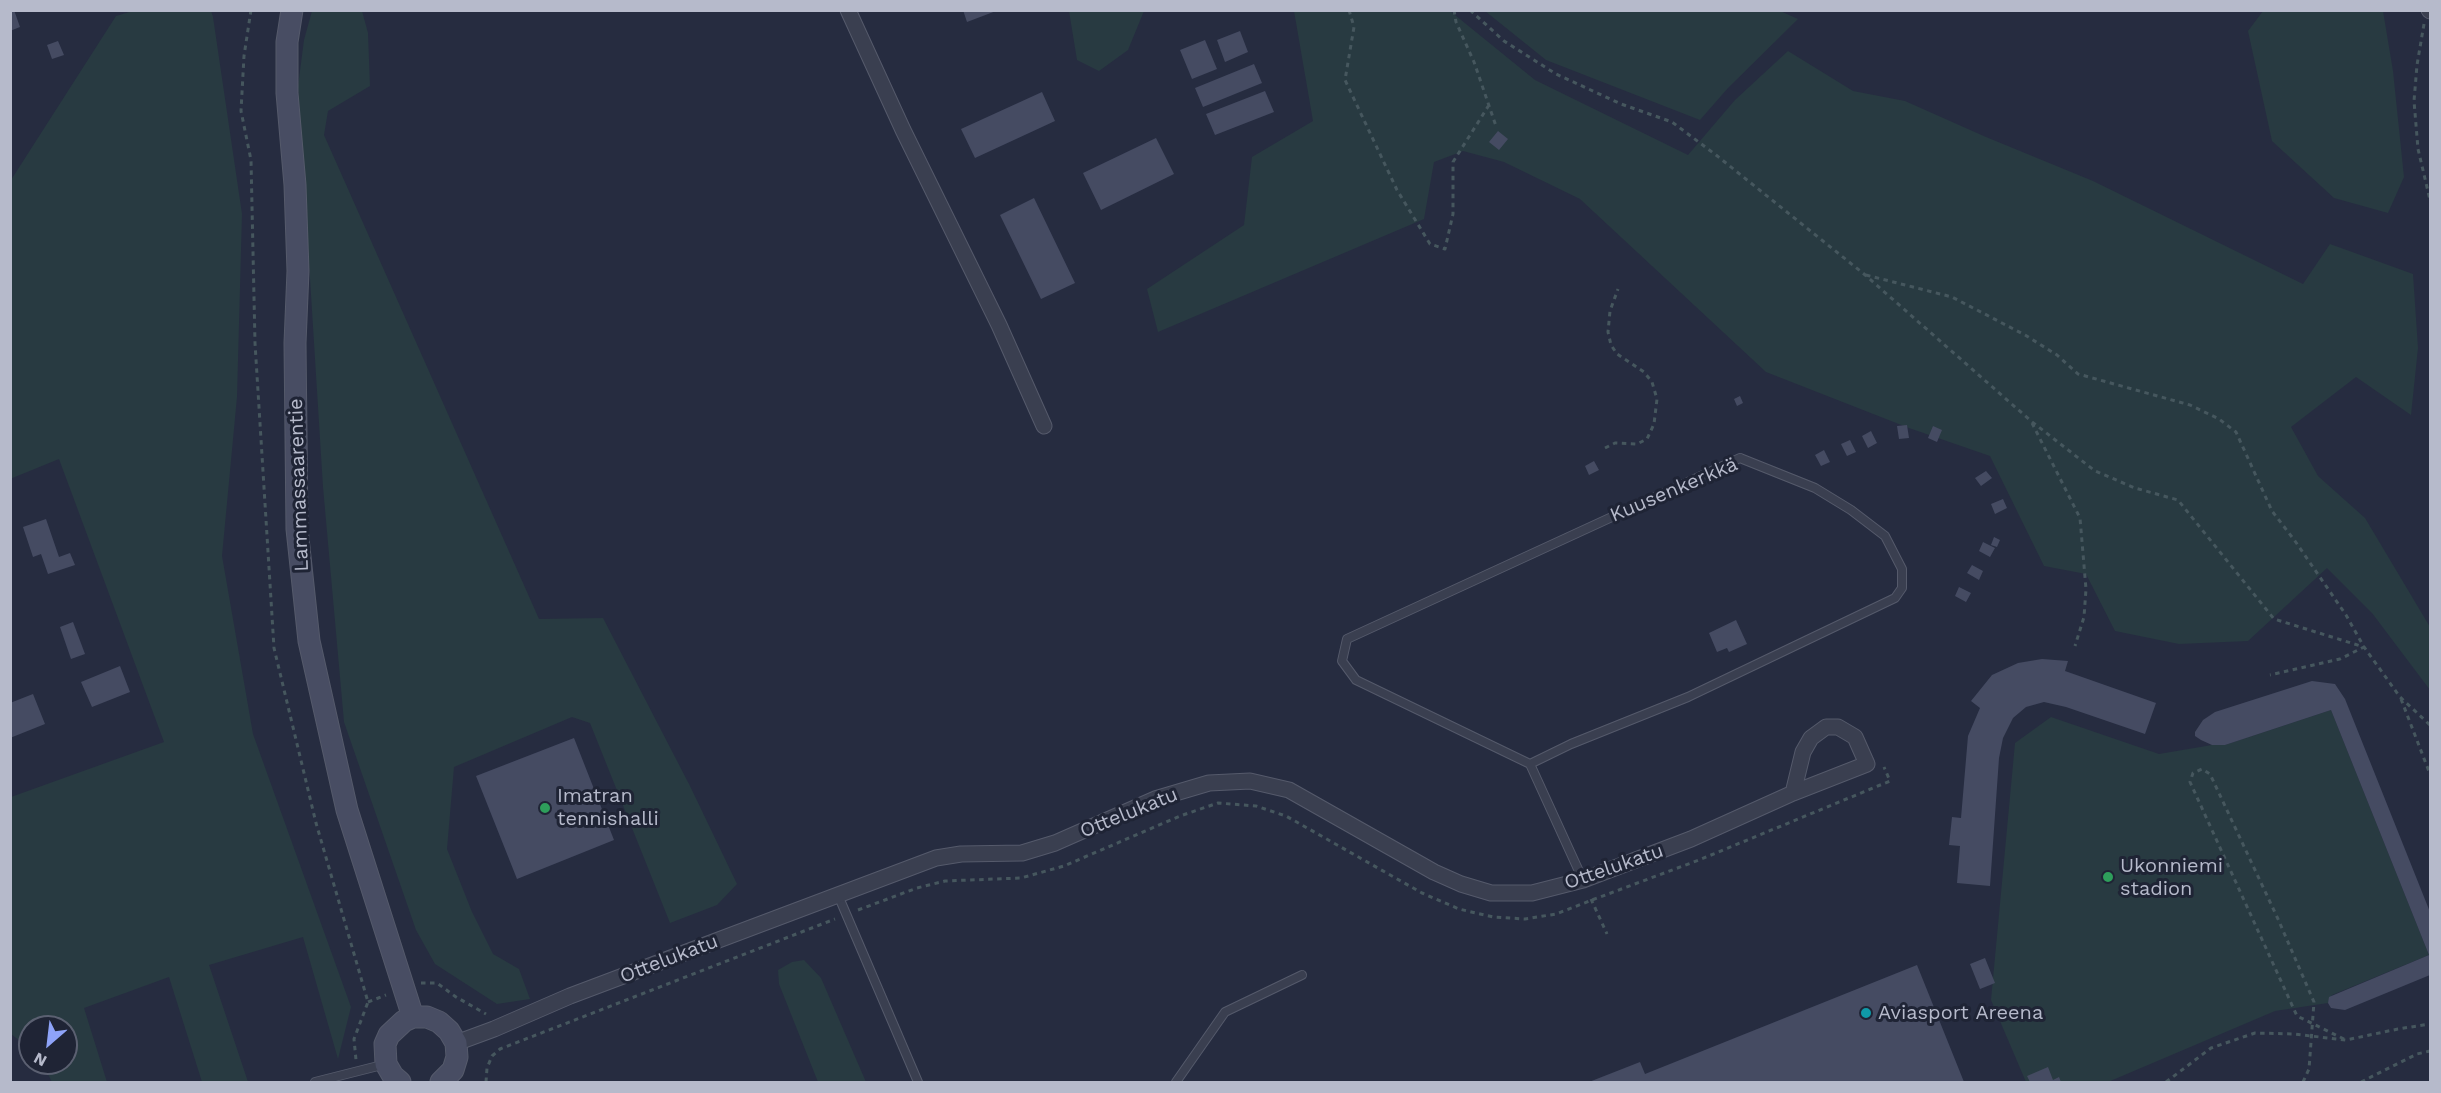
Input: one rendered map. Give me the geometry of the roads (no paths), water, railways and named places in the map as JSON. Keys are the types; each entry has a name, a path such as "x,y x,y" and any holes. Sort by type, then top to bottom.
{"street":[{"name":"Lammassaarentie","path":"292,10 287,42 287,93 295,185 298,271 295,343 297,529 309,641 347,810 413,1017"},
{"path":"848,10 903,130 1006,338 1044,426"},
{"name":"Ottelukatu","path":"456,1043 570,996 936,858 961,854 1022,853 1055,843 1155,799 1209,783 1250,781 1289,790 1434,872 1461,884 1491,893 1532,893 1583,880 1691,839 1793,793 1867,764 1855,737 1838,727 1826,727 1811,738 1803,752 1793,793"},
{"path":"400,1083 386,1064 384,1054 389,1035 396,1027 413,1017 427,1017 439,1022 449,1031 456,1043 457,1057 453,1070 441,1083"}],"lane":[{"name":"Kuusenkerkkä","path":"1740,458 1815,488 1851,510 1885,536 1902,569 1902,588 1895,598 1688,697 1571,744 1530,764 1356,680 1342,661 1347,639 1740,458"},
{"path":"1530,764 1583,880"},
{"path":"838,895 918,1083"},
{"path":"1176,1083 1225,1012 1302,975"},
{"path":"315,1083 386,1064"}],"place":[{"name":"Imatran tennishalli","path":"545,808"},
{"name":"Ukonniemi stadion","path":"2108,877"},
{"name":"Aviasport Areena","path":"1866,1013"}]}
